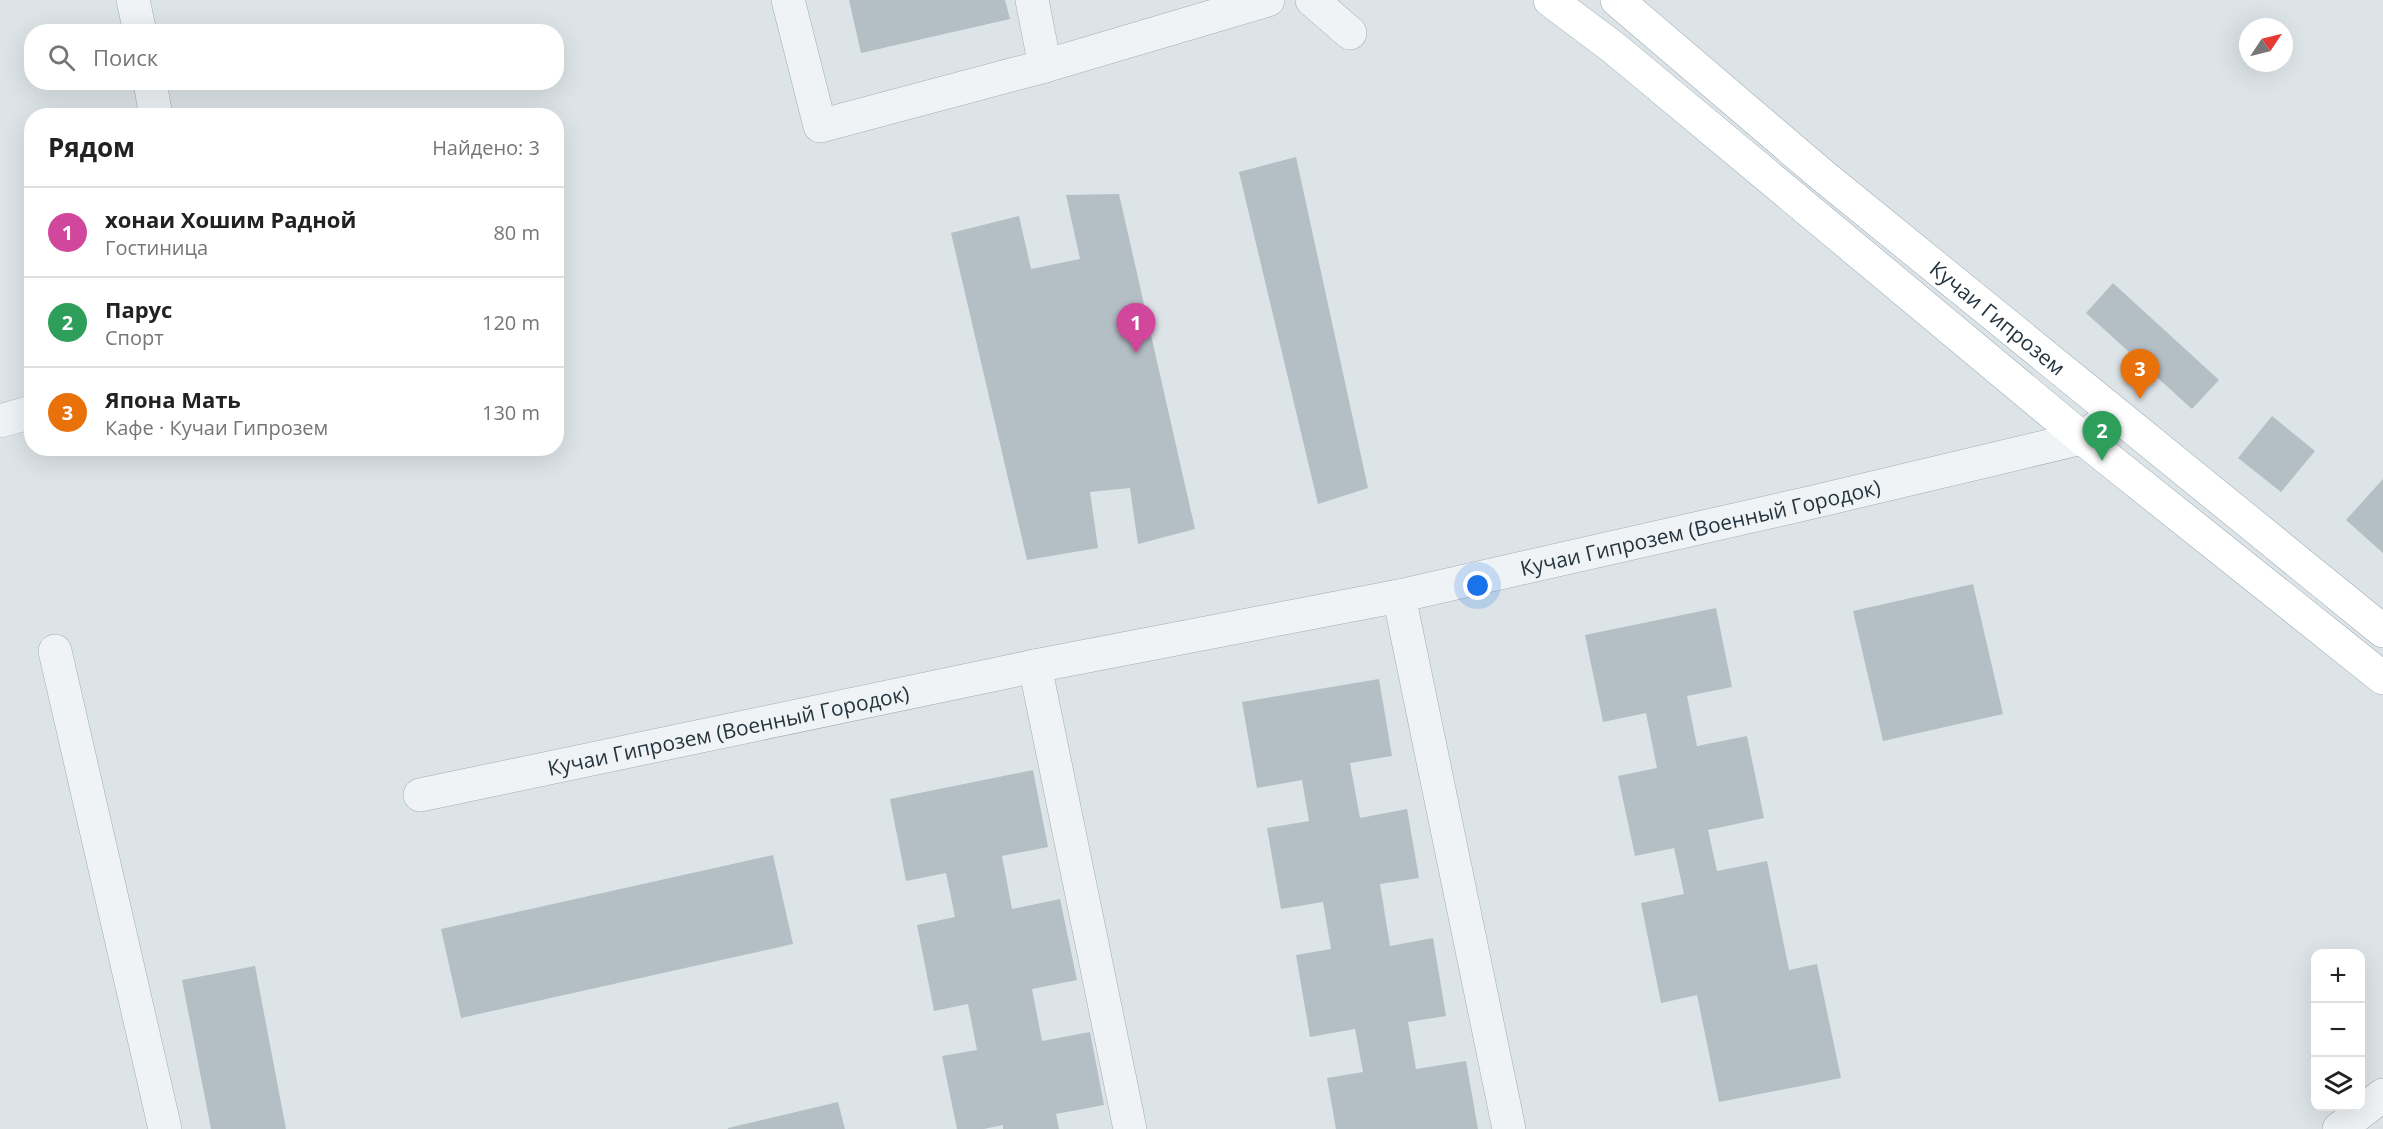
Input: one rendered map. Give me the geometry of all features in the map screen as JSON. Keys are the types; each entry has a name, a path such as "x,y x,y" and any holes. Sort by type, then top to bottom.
{"main road":[{"path":"1550,0 1614,48 2082,438 2383,678"},
{"name":"Кучаи Гипрозем","path":"1617,0 1822,175 2383,631"}],"lane":[{"path":"133,0 138,24"},
{"path":"788,0 820,126 1045,66 1253,2"},
{"path":"1032,0 1045,66"},
{"path":"1312,0 1350,33"},
{"path":"151,90 155,108"},
{"path":"0,421 24,414"},
{"name":"Кучаи Гипрозем (Военный Городок)","path":"420,795 1035,666 1399,596 2082,438 2115,414"},
{"path":"1399,596 1509,1129"},
{"path":"55,651 165,1129"},
{"path":"1035,666 1130,1129"},
{"path":"2339,1129 2383,1095"}],"building":[{"path":"849,0 1005,0 1010,19 861,53"},
{"path":"1296,157 1368,488 1318,504 1239,172"},
{"path":"1119,194 1195,529 1138,544 1130,488 1090,492 1098,548 1027,560 951,233 1019,216 1031,269 1080,259 1066,195"},
{"path":"2113,283 2219,380 2192,409 2086,313"},
{"path":"2272,416 2315,451 2281,492 2238,458"},
{"path":"2383,479 2383,553 2346,520"},
{"path":"1973,584 2003,714 1883,741 1853,611"},
{"path":"1716,608 1732,687 1687,696 1697,746 1747,736 1764,818 1708,830 1717,871 1767,861 1789,970 1817,964 1841,1078 1719,1102 1697,995 1661,1003 1641,903 1684,894 1674,848 1635,856 1618,776 1657,768 1646,713 1603,722 1585,635"},
{"path":"1379,679 1392,756 1350,763 1360,818 1407,809 1419,878 1380,884 1390,946 1433,938 1446,1016 1408,1022 1416,1069 1466,1061 1478,1129 1336,1129 1327,1078 1363,1072 1355,1029 1310,1037 1296,955 1331,949 1323,902 1281,909 1267,828 1309,821 1302,780 1257,788 1242,702"},
{"path":"1033,770 1048,847 1002,856 1012,909 1060,899 1077,980 1032,989 1042,1041 1090,1032 1104,1105 1056,1114 1059,1129 1003,1129 1003,1125 984,1129 957,1129 942,1056 977,1050 968,1004 934,1011 917,925 955,917 946,873 906,881 890,799"},
{"path":"773,855 793,944 461,1018 441,929"},
{"path":"255,966 286,1129 211,1129 182,980"},
{"path":"838,1102 845,1129 728,1129 728,1128"}],"place":[{"name":"хонаи Хошим Радной","path":"1136,353"},
{"name":"Япона Мать","path":"2140,399"},
{"name":"Парус","path":"2102,461"}]}
